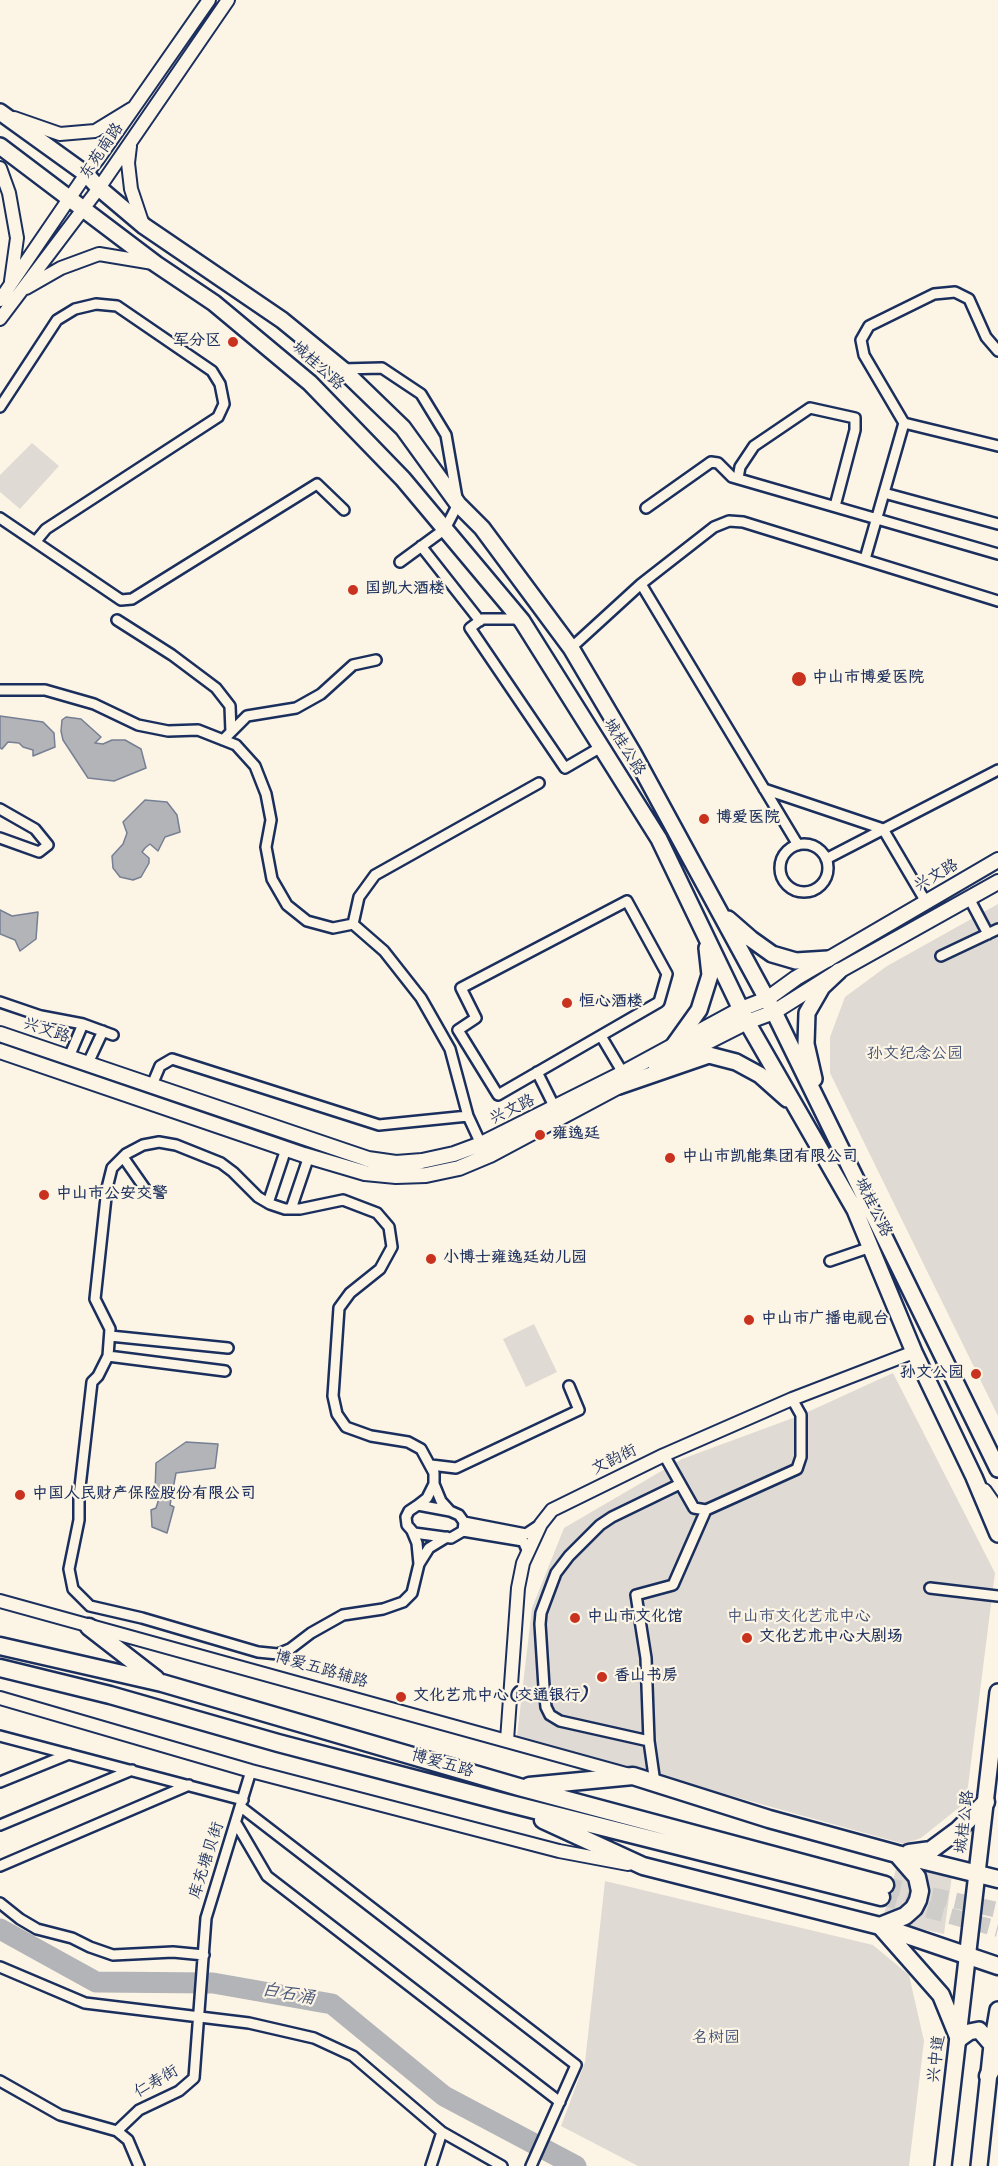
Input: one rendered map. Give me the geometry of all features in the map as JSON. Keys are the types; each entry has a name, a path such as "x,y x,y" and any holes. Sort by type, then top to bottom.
{"highway":[{"path":"89,1627 162,1683"},
{"name":"博爱五路","path":"0,1646 162,1683 883,1891 507,1803 278,1743 110,1695 0,1668"},
{"path":"519,1787 633,1776 769,1819 998,1879"},
{"path":"897,1854 931,1850 958,1830 986,1802"},
{"path":"507,1803 643,1866 880,1926 998,1966"},
{"path":"880,1926 905,1916 914,1908 921,1891 917,1877 897,1854"},
{"path":"880,1926 941,1995 959,2039"},
{"path":"988,2076 995,2051"}],"main road":[{"name":"城桂公路","path":"1,113 86,174 144,226 282,320 342,369 403,428 458,504 482,528 571,648 633,753 770,1005 998,1469"},
{"name":"城桂公路","path":"0,146 156,264 214,303 310,382 403,479 520,619 658,839 744,1016 855,1210 914,1352 974,1477 998,1534"},
{"name":"兴文路","path":"770,1005 796,978 998,860"},
{"name":"兴文路","path":"0,1034 368,1159 396,1163 422,1161 454,1154 481,1144 555,1108 621,1080 674,1045 770,1005 839,971 998,882"},
{"path":"719,912 772,954 796,961 828,959"},
{"path":"674,1045 684,1035 699,1010 710,975 706,936"},
{"path":"818,1100 806,1044 807,1013 822,987 839,971"},
{"name":"兴文路","path":"0,1051 286,1149 365,1173 396,1176 426,1175 459,1168 490,1155 621,1080 744,1016"},
{"path":"621,1080 709,1055 736,1062 760,1075 797,1108"},
{"path":"974,1477 998,1511"},
{"name":"城桂公路","path":"967,1956 998,1692"},
{"name":"兴中道","path":"943,2166 967,1956"},
{"path":"995,2051 998,2010"},
{"path":"959,2039 969,2032 979,2030 995,2051"},
{"path":"979,2166 988,2076"}],"street":[{"name":"东苑南路","path":"0,319 15,288 69,199 209,0"},
{"name":"东苑南路","path":"0,300 15,288 84,208 228,0"},
{"path":"1,113 60,134 95,131 135,107"},
{"path":"130,141 128,163 131,189 144,226"},
{"path":"0,168 9,193 17,238 15,288 99,254 156,264"},
{"path":"998,351 986,337 969,298 955,292 934,294 869,326 861,340 864,355 904,423 998,446"},
{"path":"0,407 57,320 75,309 96,304 117,306 212,371 220,384 224,404 218,417 46,529 36,541"},
{"path":"342,369 382,369 421,394 446,435 458,504 445,529 400,562"},
{"path":"738,478 740,467 754,446 810,408 855,418 855,430 835,506"},
{"path":"865,559 904,423"},
{"path":"646,508 711,462 718,463 732,477 998,554"},
{"path":"0,518 121,600 132,598 317,484 344,510"},
{"path":"884,494 998,524"},
{"path":"571,648 641,584 714,527 729,521 743,522 998,601"},
{"path":"421,546 480,621"},
{"path":"641,584 798,845"},
{"path":"520,619 480,621 470,628 565,768 601,747"},
{"path":"117,620 172,655 216,688 230,706 231,732"},
{"path":"223,740 247,716 296,708 321,694 353,665 376,660"},
{"path":"0,690 45,690 94,704 138,726 168,730 198,730 236,745 255,766 266,794 271,820 266,847 272,879 287,905 307,921 333,928 353,924"},
{"path":"826,859 998,770"},
{"path":"353,924 359,897 375,875 538,783"},
{"path":"764,789 883,829 926,902"},
{"path":"0,809 36,829 48,845 39,852 0,838"},
{"path":"798,845 815,847 826,859 827,875 824,882 812,891 797,891 785,883 780,869 785,854 798,845"},
{"path":"969,898 988,934"},
{"path":"627,901 667,974 659,1002 537,1072 498,1095 458,1030 476,1018 461,987 627,901"},
{"path":"353,924 384,951 421,998 450,1049 468,1116 481,1144"},
{"path":"941,956 998,929"},
{"path":"0,1002 41,1016 83,1024 113,1035"},
{"path":"69,1057 83,1024"},
{"path":"88,1063 103,1031"},
{"path":"601,1036 621,1080"},
{"path":"152,1085 160,1065 172,1059 378,1125 468,1116"},
{"path":"537,1072 555,1108"},
{"path":"447,1537 429,1548 419,1564 412,1593 403,1602 383,1609 343,1615 311,1633 290,1649 278,1654 258,1652 142,1618 90,1606 73,1589 69,1569 79,1520 79,1496 92,1382 98,1376 108,1356 110,1336 110,1329 95,1299 107,1188 112,1168 123,1157 143,1145 159,1142 177,1145 221,1163 258,1197 268,1203 300,1209 343,1200 376,1213 389,1227 392,1247 381,1269 350,1293 339,1308 333,1396 337,1414 346,1427 371,1436 408,1442 421,1449 434,1473 434,1484 441,1501 450,1511"},
{"path":"268,1203 286,1149"},
{"path":"291,1209 309,1156"},
{"path":"123,1157 146,1190"},
{"path":"830,1261 871,1247"},
{"path":"110,1336 228,1348"},
{"name":"文韵街","path":"507,1740 518,1588 523,1563 541,1524 552,1510 664,1455 792,1398 914,1352"},
{"path":"108,1356 225,1371"},
{"path":"430,1466 456,1468 579,1410 569,1386"},
{"path":"664,1455 694,1508 706,1510 797,1469 801,1457 801,1415 792,1398"},
{"path":"419,1564 417,1543 407,1525 406,1517 427,1498 434,1484"},
{"path":"649,1741 560,1721 550,1715 546,1707 544,1687 541,1613 556,1573 569,1556 600,1525 680,1484"},
{"path":"418,1505 459,1515 464,1527"},
{"path":"655,1784 649,1741 646,1658 636,1595 674,1585 706,1510"},
{"path":"464,1527 526,1534 541,1524"},
{"path":"412,1531 447,1537 458,1535 464,1527"},
{"path":"464,1527 523,1541 528,1552"},
{"path":"930,1588 998,1596"},
{"name":"博爱五路辅路","path":"0,1601 633,1776"},
{"path":"0,1698 251,1771 559,1851 643,1866"},
{"path":"0,1736 189,1785 242,1804 576,2065 531,2166"},
{"path":"0,1782 69,1754"},
{"path":"0,1825 132,1770"},
{"name":"库充塘贝街","path":"199,2017 206,1918 251,1771"},
{"path":"0,1866 189,1785"},
{"path":"236,1822 267,1876 560,2102"},
{"path":"0,1903 37,1929 72,1938 90,1947 113,1954 173,1952 204,1958"},
{"path":"0,1969 85,2003 249,2023 314,2038 353,2056 442,2132 502,2166"},
{"name":"仁寿街","path":"117,2131 139,2110 179,2091 194,2078 199,2017"},
{"path":"0,2081 60,2115 117,2131 128,2140 139,2166"},
{"path":"431,2166 442,2132"}],"green space":[{"path":"32,443 59,466 20,509 0,492 0,475"},
{"name":"孙文纪念公园","path":"998,904 998,1416 830,1073 830,1037 845,997 887,966"},
{"path":"534,1324 557,1372 526,1387 503,1339"},
{"name":"中山市文化艺术中心","path":"893,1373 995,1573 966,1802 921,1838 904,1844 517,1736 532,1608 564,1528 682,1459 801,1415"},
{"path":"913,1863 952,1875 944,1934 904,1925 912,1919"},
{"path":"897,1865 913,1885 909,1906 889,1916 884,1914"},
{"name":"名树园","path":"605,1881 873,1945 909,1975 924,2041 909,2166 638,2166 561,2126 585,2062"}],"shaded area":[{"path":"0,716 43,722 54,733 55,747 33,756 33,750 19,743 8,742 2,749 0,748"},
{"path":"66,717 81,719 101,737 95,743 125,740 141,749 146,768 114,781 88,778 63,740 62,720"},
{"path":"145,800 167,802 177,815 180,832 165,837 158,851 150,844 145,848 142,852 149,858 149,863 141,877 133,880 120,877 113,868 112,856 123,844 127,833 123,822"},
{"path":"0,910 12,916 38,912 36,939 20,951 15,940 0,934"},
{"path":"186,1442 218,1444 215,1468 176,1473 170,1505 174,1507 167,1533 152,1527 151,1510 156,1508 161,1492 155,1491 156,1463"}],"waterway":[{"name":"白石涌","path":"0,1929 96,1982 213,1983 332,2004 444,2096 576,2166"}],"tunnel":[{"path":"885,1885 998,1910"},
{"path":"881,1897 998,1929"}],"place":[{"name":"军分区","path":"233,342"},
{"name":"国凯大酒楼","path":"353,590"},
{"name":"中山市博爱医院","path":"799,679"},
{"name":"博爱医院","path":"704,819"},
{"name":"恒心酒楼","path":"567,1003"},
{"name":"雍逸廷","path":"540,1135"},
{"name":"中山市凯能集团有限公司","path":"670,1158"},
{"name":"中山市公安交警","path":"44,1195"},
{"name":"小博士雍逸廷幼儿园","path":"431,1259"},
{"name":"中山市广播电视台","path":"749,1320"},
{"name":"孙文公园","path":"976,1374"},
{"name":"中国人民财产保险股份有限公司","path":"20,1495"},
{"name":"中山市文化馆","path":"575,1618"},
{"name":"文化艺术中心大剧场","path":"747,1638"},
{"name":"香山书房","path":"602,1677"},
{"name":"文化艺术中心(交通银行)","path":"401,1697"}]}
